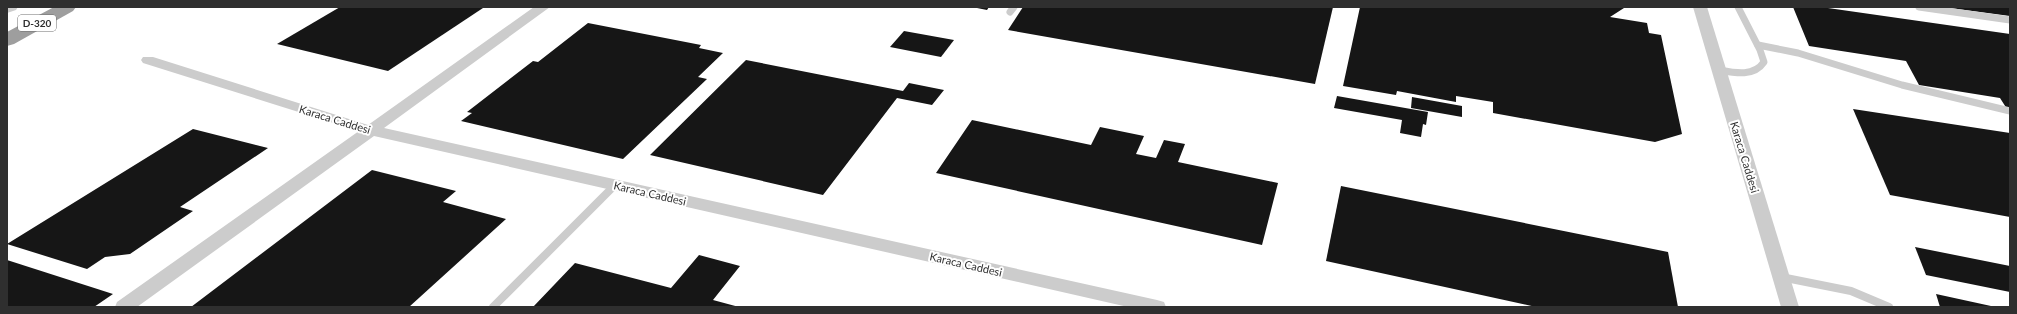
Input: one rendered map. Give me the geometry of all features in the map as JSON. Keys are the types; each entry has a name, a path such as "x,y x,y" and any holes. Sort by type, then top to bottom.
{"highway":[{"name":"D-320","path":"7,25 41,7"},
{"name":"D-320","path":"7,40 66,7"}],"street":[{"path":"7,9 11,7"},
{"path":"124,307 543,7"},
{"name":"Karaca Caddesi","path":"1700,7 1790,307"},
{"name":"Karaca Caddesi","path":"148,60 370,130 1157,307"}],"lane":[{"path":"1719,70 1742,73 1758,69 1764,62 1758,45 1738,7"},
{"path":"1919,7 2010,20"},
{"path":"1758,45 1798,53 1902,85 2010,111"},
{"path":"493,307 615,185"},
{"path":"1781,276 1838,289 1874,300 1889,307"}],"building":[{"path":"340,7 483,8 388,71 277,44"},
{"path":"972,7 989,7 987,10"},
{"path":"1023,7 1333,7 1315,84 1008,30"},
{"path":"1360,7 1624,8 1610,17 1647,23 1649,33 1661,35 1682,134 1655,142 1493,113 1493,102 1456,96 1456,102 1397,91 1396,95 1343,86"},
{"path":"1793,7 1821,7 2010,34 2010,109 2007,109 2000,98 1919,85 1906,61 1809,46"},
{"path":"2010,7 2010,16 1950,8"},
{"path":"588,23 701,45 699,48 723,53 698,77 707,79 623,159 461,121 472,113 467,112 533,61 538,62"},
{"path":"904,31 954,40 941,57 890,47"},
{"path":"746,60 903,91 909,83 944,90 932,105 897,98 823,195 650,155"},
{"path":"1337,96 1428,112 1426,125 1423,124 1421,137 1400,133 1402,120 1334,108"},
{"path":"1412,97 1462,106 1462,117 1411,108"},
{"path":"1853,109 2010,133 2010,217 1890,195"},
{"path":"972,120 1091,145 1100,127 1144,136 1136,154 1156,158 1164,140 1185,144 1178,162 1278,183 1262,245 936,173"},
{"path":"193,129 268,148 180,207 193,211 130,254 105,257 87,269 7,244"},
{"path":"372,170 456,191 443,202 506,219 409,307 191,307"},
{"path":"1341,186 1668,252 1678,307 1536,307 1326,261"},
{"path":"1915,247 2010,266 2010,292 1926,275"},
{"path":"699,255 740,266 713,300 739,307 533,307 575,263 671,288"},
{"path":"7,260 113,294 94,307 7,307"},
{"path":"1936,294 1991,306 1991,307 1940,307"}]}
